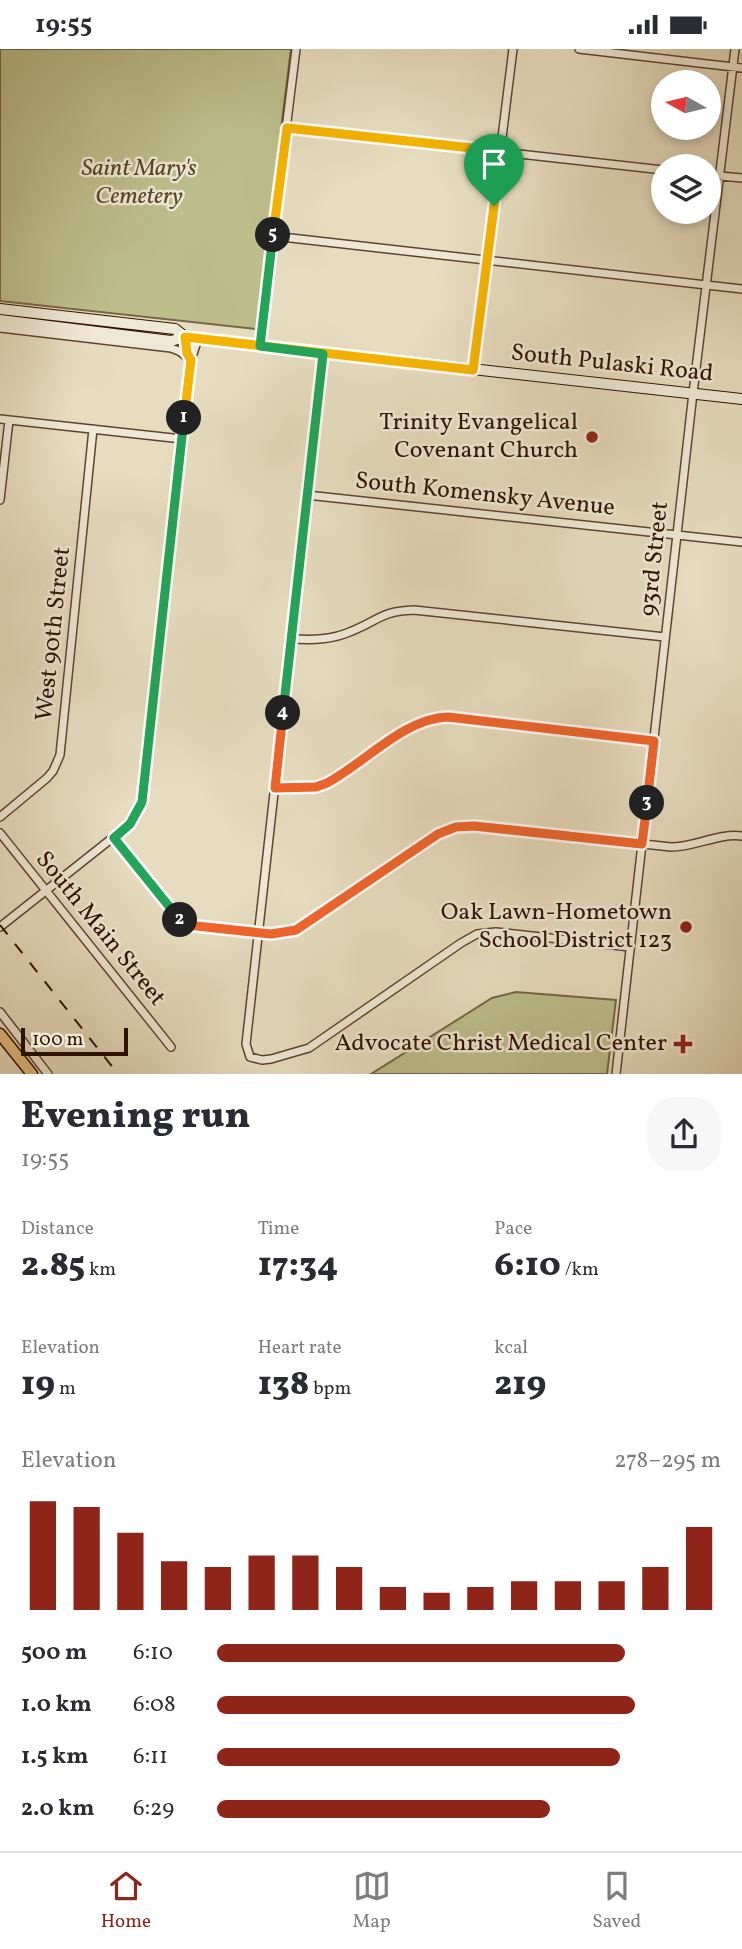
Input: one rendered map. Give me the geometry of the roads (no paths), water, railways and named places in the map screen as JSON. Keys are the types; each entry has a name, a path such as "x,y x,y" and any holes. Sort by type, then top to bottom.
{"main road":[{"name":"South Pulaski Road","path":"0,309 175,329 185,337"},
{"name":"South Pulaski Road","path":"0,320 171,341 185,337 742,399"},
{"path":"0,1034 32,1074"}],"street":[{"path":"260,346 296,49"},
{"path":"473,370 513,49"},
{"path":"579,49 742,68"},
{"name":"93rd Street","path":"721,160 735,49"},
{"path":"287,128 651,169"},
{"path":"721,176 742,179"},
{"name":"93rd Street","path":"616,1074 713,224"},
{"path":"273,236 742,289"},
{"path":"0,328 171,348 191,360"},
{"path":"185,337 187,353 191,360"},
{"path":"3,925 130,824 142,802 181,439 191,360 198,339"},
{"path":"323,354 246,1044 250,1057 262,1060 309,1048 477,934 496,932 631,947"},
{"path":"0,501 4,419 181,439"},
{"name":"West 90th Street","path":"0,817 47,778 60,755 93,429"},
{"name":"South Komensky Avenue","path":"307,495 742,542"},
{"path":"292,639 336,637 397,610 665,637"},
{"path":"275,788 316,787 327,783 413,726 438,717 654,741"},
{"path":"114,838 184,924 279,934 304,925 430,839 456,827 474,826 685,846 721,837 742,836"},
{"name":"South Main Street","path":"0,834 171,1047"},
{"path":"0,1012 48,1074"}],"railway":[{"path":"0,925 118,1074"}],"place":[{"name":"Trinity Evangelical Covenant Church","path":"592,437"},
{"name":"Oak Lawn-Hometown School District 123","path":"686,927"},
{"name":"Advocate Christ Medical Center","path":"683,1044"}],"park label":[{"name":"Saint Mary's Cemetery","path":"139,183"}]}
